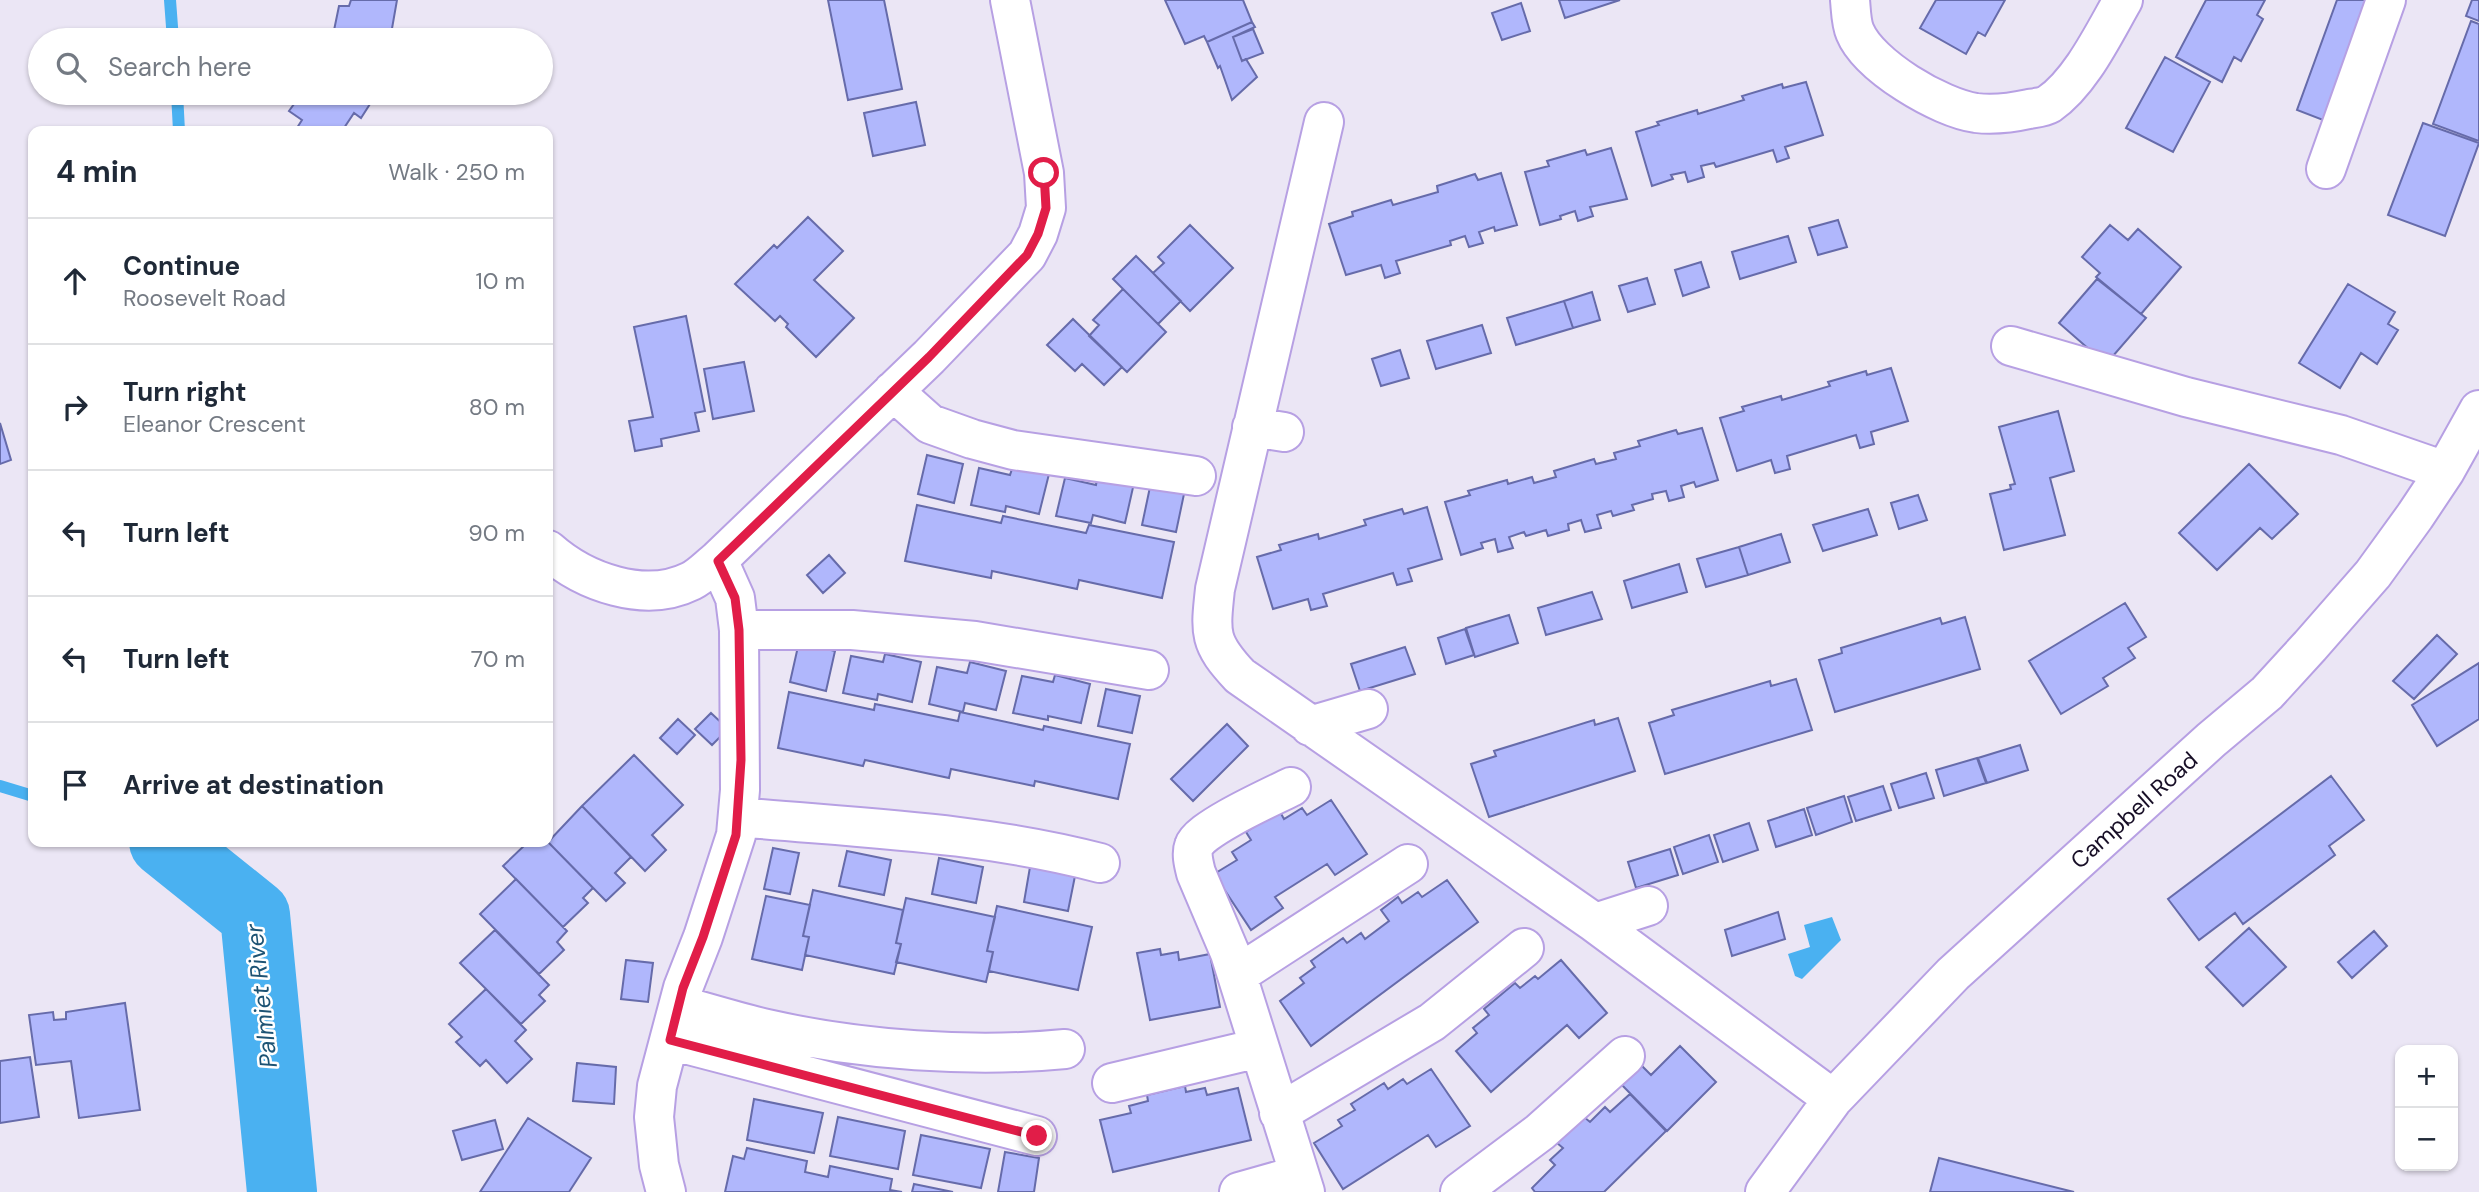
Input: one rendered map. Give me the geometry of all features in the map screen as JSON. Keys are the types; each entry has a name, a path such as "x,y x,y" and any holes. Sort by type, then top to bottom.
{"street":[{"path":"553,555 563,564 586,576 615,585 650,591 667,590 693,580 718,561 893,391 1027,255 1038,234 1046,208 1044,173 1010,0"},
{"path":"1850,0 1855,32 1874,58 1902,80 1937,100 1974,113 2008,114 2048,105 2065,88 2099,42 2123,0"},
{"path":"2326,169 2386,0"},
{"path":"1324,121 1268,429 1215,589 1212,619 1217,649 1240,676 1595,923 1833,1099"},
{"path":"2011,346 2186,397 2341,436 2445,471"},
{"path":"893,391 930,424 972,439 1013,450 1196,476"},
{"name":"Campbell Road","path":"1765,1192 1833,1099 1953,974 2211,740 2267,693 2373,574 2445,471 2479,410"},
{"path":"666,1192 659,1165 654,1117 657,1086 683,988 703,937 736,835 738,817 741,760 739,630 735,598 718,561"},
{"path":"739,630 852,630 975,641 1149,670"},
{"path":"1310,726 1368,709"},
{"path":"1239,1192 1302,1183 1237,975 1196,873 1193,861 1194,846 1198,839 1223,821 1291,787"},
{"path":"738,817 986,839 1058,852 1100,863"},
{"path":"1237,975 1408,864"},
{"path":"1595,923 1648,906"},
{"path":"1279,1113 1432,1022 1524,948"},
{"path":"675,1022 767,1029 872,1045 990,1052 1065,1049"},
{"path":"675,1022 1037,1136"},
{"path":"1112,1083 1259,1048"},
{"path":"1460,1192 1540,1132 1625,1056"}],"water":[{"path":"1832,917 1841,940 1802,979 1795,976 1788,954 1810,947 1804,925"}],"building":[{"path":"351,0 397,0 392,28 334,28 339,6 349,6"},
{"path":"828,0 884,0 902,89 848,100"},
{"path":"1165,0 1243,0 1252,22 1207,42 1204,36 1185,44"},
{"path":"1559,0 1620,0 1565,18"},
{"path":"1936,0 2005,0 1985,36 1978,32 1966,54 1920,28"},
{"path":"2206,0 2265,0 2257,15 2263,19 2241,61 2234,57 2222,82 2176,57"},
{"path":"2337,0 2367,0 2323,120 2297,110"},
{"path":"2472,0 2479,0 2479,21 2466,16"},
{"path":"1521,3 1530,31 1502,40 1492,13"},
{"path":"2471,21 2479,24 2479,141 2433,124"},
{"path":"1252,22 1255,27 1233,37 1242,61 1246,59 1257,77 1232,100 1220,66 1218,68 1207,42"},
{"path":"1253,29 1263,53 1242,61 1233,37"},
{"path":"2165,57 2210,82 2173,152 2126,128"},
{"path":"1806,82 1823,135 1785,147 1789,158 1777,162 1773,150 1716,167 1714,163 1701,166 1704,177 1688,182 1685,172 1671,175 1673,179 1652,186 1636,132 1659,125 1657,122 1697,110 1698,114 1744,100 1742,96 1782,84 1783,88"},
{"path":"916,102 925,145 873,156 864,113"},
{"path":"293,105 369,105 361,118 354,113 345,126 298,126 302,120 289,111"},
{"path":"2423,123 2479,143 2445,236 2388,215"},
{"path":"1611,148 1627,199 1590,207 1593,216 1578,221 1575,211 1560,216 1561,219 1540,225 1525,172 1549,166 1547,161 1585,150 1587,155"},
{"path":"1501,173 1517,225 1495,231 1494,227 1479,232 1483,243 1469,247 1465,236 1450,241 1451,245 1396,261 1400,273 1385,278 1381,265 1346,275 1329,224 1353,216 1352,212 1391,200 1393,205 1438,192 1437,186 1475,174 1478,180"},
{"path":"808,217 843,251 814,280 854,318 816,357 786,327 788,324 780,316 775,321 735,284 774,245 777,248"},
{"path":"1838,220 1847,247 1818,255 1809,228"},
{"path":"1190,225 1233,268 1190,311 1153,273 1164,263 1158,257"},
{"path":"2110,225 2128,240 2138,229 2181,267 2141,314 2096,277 2100,273 2082,257"},
{"path":"1788,236 1796,262 1740,279 1732,252"},
{"path":"1136,256 1181,301 1158,324 1113,279"},
{"path":"1701,262 1709,287 1683,296 1675,270"},
{"path":"1647,278 1655,304 1628,312 1619,286"},
{"path":"2097,279 2146,318 2106,364 2059,323"},
{"path":"2348,284 2395,312 2388,324 2398,330 2377,364 2361,353 2340,388 2299,363"},
{"path":"1123,289 1166,332 1127,372 1089,336 1099,325 1093,320"},
{"path":"1592,292 1600,320 1573,328 1564,301"},
{"path":"1564,301 1573,328 1516,345 1507,318"},
{"path":"686,316 705,411 695,413 699,431 661,439 662,446 635,451 629,421 653,417 634,327"},
{"path":"1073,319 1122,367 1104,385 1082,364 1075,371 1047,345"},
{"path":"1482,325 1491,353 1436,369 1427,341"},
{"path":"1400,350 1409,378 1381,386 1372,359"},
{"path":"744,362 754,411 713,419 704,369"},
{"path":"1891,368 1908,421 1871,432 1874,444 1860,448 1856,435 1787,456 1790,469 1775,473 1771,460 1737,471 1720,418 1744,411 1742,407 1781,396 1782,400 1830,386 1828,382 1866,371 1867,375"},
{"path":"2058,411 2074,471 2050,478 2065,535 2004,550 1990,494 2011,489 2010,485 2015,484 1999,427"},
{"path":"0,423 11,460 0,464"},
{"path":"1702,428 1718,480 1696,487 1694,482 1681,486 1684,497 1669,501 1666,491 1652,494 1653,499 1632,505 1634,510 1613,516 1611,511 1597,515 1601,528 1585,532 1581,520 1568,524 1569,530 1548,536 1546,530 1526,536 1524,532 1509,537 1513,548 1498,552 1495,539 1481,543 1483,548 1461,555 1445,502 1470,495 1468,491 1507,480 1508,484 1532,477 1534,483 1556,477 1554,471 1594,459 1596,464 1616,459 1614,453 1640,446 1638,441 1676,430 1678,434"},
{"path":"927,455 963,464 954,503 918,494"},
{"path":"2249,464 2298,514 2272,539 2260,528 2217,570 2179,533"},
{"path":"1013,466 1049,474 1039,514 1006,506 1005,512 971,505 979,468 1010,475"},
{"path":"1098,475 1134,483 1125,523 1093,515 1091,523 1056,516 1065,478 1096,485"},
{"path":"1150,487 1184,494 1176,532 1142,525"},
{"path":"1918,495 1927,520 1899,529 1891,503"},
{"path":"917,505 1001,523 1003,516 1086,533 1089,525 1174,542 1162,598 1079,580 1077,589 992,571 991,578 905,561"},
{"path":"1427,507 1442,559 1408,569 1412,581 1397,585 1393,573 1323,594 1327,606 1311,610 1308,599 1273,609 1257,557 1281,550 1279,545 1318,534 1319,539 1366,525 1364,520 1402,509 1404,514"},
{"path":"1868,509 1877,535 1823,551 1813,525"},
{"path":"1781,534 1790,562 1748,575 1739,547"},
{"path":"1739,547 1748,575 1706,587 1697,559"},
{"path":"829,555 845,573 823,593 807,575"},
{"path":"1679,564 1687,592 1632,608 1624,581"},
{"path":"1592,592 1602,619 1546,635 1538,608"},
{"path":"2125,603 2146,637 2128,648 2135,658 2103,678 2108,686 2061,714 2029,661"},
{"path":"1509,615 1518,643 1475,657 1466,628"},
{"path":"1965,617 1980,669 1835,712 1819,660 1842,653 1841,648 1940,618 1942,624"},
{"path":"1465,629 1474,655 1446,664 1438,638"},
{"path":"2437,635 2457,654 2414,699 2393,681"},
{"path":"799,642 835,651 826,691 790,682"},
{"path":"1405,647 1415,674 1360,691 1351,664"},
{"path":"885,654 921,662 912,702 878,694 877,700 843,693 851,656 883,662"},
{"path":"970,662 1006,671 996,710 965,703 963,712 929,704 937,667 967,673"},
{"path":"2479,663 2479,719 2437,746 2412,705"},
{"path":"1055,675 1090,684 1081,723 1048,716 1048,720 1013,713 1022,676 1053,682"},
{"path":"1796,679 1812,730 1665,774 1649,723 1674,715 1672,710 1770,681 1771,686"},
{"path":"1106,689 1140,696 1132,733 1098,726"},
{"path":"789,692 874,710 875,704 958,721 960,712 1043,730 1044,726 1130,744 1118,799 1035,781 1034,786 951,769 949,778 865,760 863,766 778,748"},
{"path":"711,713 728,729 712,745 695,729"},
{"path":"1618,718 1635,771 1489,817 1471,764 1496,756 1494,751 1594,720 1595,725"},
{"path":"678,719 695,735 677,754 660,738"},
{"path":"1227,724 1248,746 1193,801 1171,779"},
{"path":"2020,745 2028,770 1987,783 1978,758"},
{"path":"634,755 683,805 652,835 666,850 645,871 582,806"},
{"path":"1977,758 1986,783 1944,796 1936,770"},
{"path":"1926,773 1934,798 1899,808 1891,784"},
{"path":"2331,776 2364,820 2329,846 2335,855 2243,924 2235,913 2199,940 2168,899"},
{"path":"1883,786 1891,810 1856,821 1848,797"},
{"path":"1844,796 1852,822 1816,835 1807,808"},
{"path":"1331,800 1367,854 1335,875 1327,864 1275,897 1283,908 1251,930 1214,874 1237,860 1232,852 1251,840 1246,832 1279,810 1284,819 1302,808 1307,815"},
{"path":"582,806 631,857 615,873 625,883 606,901 553,847 553,837"},
{"path":"1804,809 1812,835 1776,847 1768,821"},
{"path":"1749,823 1758,850 1723,862 1714,835"},
{"path":"1709,835 1718,862 1683,874 1674,847"},
{"path":"523,847 553,847 593,888 583,898 588,903 563,927 503,866"},
{"path":"773,848 799,853 790,894 764,889"},
{"path":"1670,849 1678,875 1636,888 1628,862"},
{"path":"847,851 891,860 884,895 839,886"},
{"path":"939,858 983,867 976,903 932,894"},
{"path":"1030,867 1075,876 1068,911 1024,902"},
{"path":"516,879 567,931 557,942 564,950 539,974 480,914"},
{"path":"1447,880 1478,922 1311,1046 1280,1001 1304,983 1300,978 1315,967 1311,961 1343,938 1347,943 1361,933 1365,939 1389,921 1381,910 1398,897 1402,903 1418,892 1422,897"},
{"path":"813,890 903,910 896,943 901,944 894,974 805,955 809,937 803,936"},
{"path":"766,896 810,905 803,936 809,937 802,970 752,959"},
{"path":"906,898 995,917 987,951 993,952 986,982 896,962 901,944 896,943"},
{"path":"997,906 1092,927 1078,990 989,971 993,952 987,951"},
{"path":"1778,912 1785,939 1732,956 1725,930"},
{"path":"2249,928 2286,967 2243,1006 2206,967"},
{"path":"495,930 549,985 539,995 545,1001 521,1024 460,963"},
{"path":"2374,931 2387,946 2352,978 2338,962"},
{"path":"1160,949 1161,955 1178,952 1179,960 1210,954 1220,1007 1150,1020 1137,953"},
{"path":"626,960 653,963 648,1002 621,999"},
{"path":"1561,960 1607,1013 1579,1038 1567,1025 1491,1092 1456,1051 1477,1033 1473,1028 1489,1015 1484,1009 1515,983 1520,988 1535,976 1538,979"},
{"path":"486,989 526,1030 515,1041 532,1059 507,1083 486,1060 480,1066 456,1042 462,1037 449,1024"},
{"path":"125,1003 140,1110 79,1118 71,1061 36,1065 29,1015 53,1012 54,1020 66,1019 66,1012"},
{"path":"1680,1046 1716,1082 1667,1131 1618,1081 1638,1062 1651,1075"},
{"path":"30,1057 39,1117 0,1123 0,1061"},
{"path":"577,1063 616,1067 614,1104 573,1101"},
{"path":"1431,1069 1470,1126 1436,1147 1428,1135 1343,1189 1314,1143 1342,1126 1338,1120 1355,1110 1351,1104 1384,1083 1388,1089 1403,1079 1407,1084"},
{"path":"1185,1086 1186,1092 1205,1088 1207,1095 1238,1088 1251,1140 1113,1172 1100,1120 1131,1113 1129,1106 1148,1101 1147,1095"},
{"path":"1630,1094 1666,1131 1604,1192 1535,1192 1532,1188 1555,1165 1550,1160 1563,1148 1557,1143 1584,1117 1590,1122 1605,1107 1610,1112"},
{"path":"754,1099 823,1113 814,1153 747,1140"},
{"path":"838,1117 905,1131 898,1169 830,1156"},
{"path":"528,1118 591,1158 569,1192 480,1192"},
{"path":"495,1120 503,1149 462,1160 453,1131"},
{"path":"921,1135 990,1149 981,1188 913,1175"},
{"path":"747,1148 807,1161 805,1172 828,1177 830,1166 892,1179 890,1190 902,1192 725,1192 733,1156 744,1159"},
{"path":"1005,1152 1039,1158 1034,1192 998,1192"},
{"path":"1939,1158 2074,1192 1930,1192"},
{"path":"914,1184 953,1192 912,1192"}],"waterway":[{"path":"170,0 172,28"},
{"path":"178,105 179,126"},
{"name":"Palmiet River","path":"0,786 28,794"},
{"name":"Palmiet River","path":"170,847 255,915 282,1192"}],"route":[{"path":"1037,1136 670,1040 683,988 703,937 736,835 741,760 739,630 735,598 718,561 929,357 1027,255 1038,234 1046,208 1044,173"}]}
